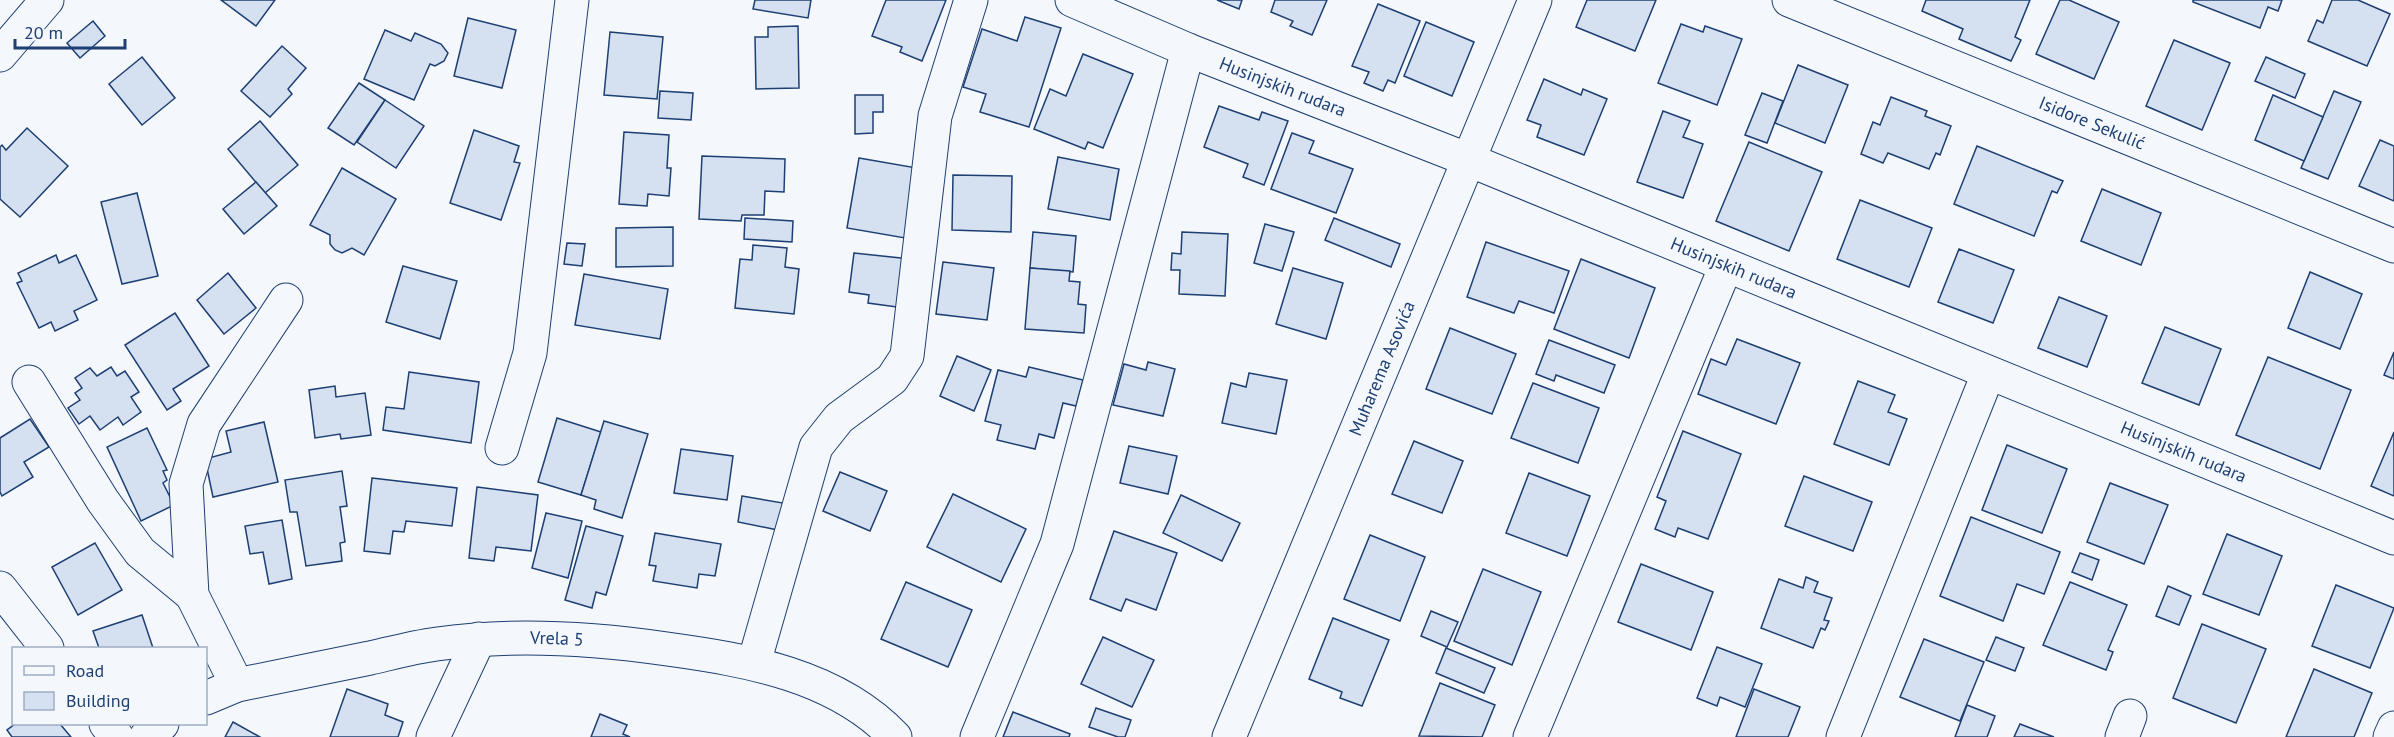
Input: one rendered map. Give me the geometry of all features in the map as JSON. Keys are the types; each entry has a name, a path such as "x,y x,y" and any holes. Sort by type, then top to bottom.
{"street":[{"path":"0,56 47,0"},
{"path":"502,447 530,353 572,0"},
{"path":"754,663 816,447 839,418 892,379 907,357 935,116 971,0"},
{"name":"Husinjskih rudara","path":"1072,0 1188,50 1469,160 2394,538"},
{"name":"Muharema Asovića","path":"1229,737 1535,0"},
{"name":"Isidore Sekulić","path":"1789,0 2394,246"},
{"path":"977,737 1057,544 1188,50"},
{"path":"1530,737 1726,266"},
{"path":"192,596 186,484 204,424 286,300"},
{"path":"1843,737 1988,374"},
{"path":"29,382 103,501 140,552 192,596 237,685"},
{"path":"0,588 46,647"},
{"name":"Vrela 5","path":"207,698 237,685 435,644 479,639 573,638 641,645 754,663 796,676 835,693 862,709 895,737"},
{"path":"433,737 479,639"},
{"path":"108,725 117,737"},
{"path":"146,737 160,725"},
{"path":"2390,737 2394,728"}],"building":[{"path":"221,0 275,0 256,26"},
{"path":"755,0 811,0 808,18 753,9"},
{"path":"886,0 946,0 922,61 900,52 902,47 872,36"},
{"path":"1217,0 1242,0 1239,9"},
{"path":"1275,0 1327,0 1312,35 1290,26 1293,21 1271,12"},
{"path":"1587,0 1656,0 1635,51 1576,27"},
{"path":"1926,0 2030,0 2015,37 2021,40 2011,61 1959,39 1963,29 1922,11"},
{"path":"2060,0 2069,0 2119,22 2094,79 2036,54"},
{"path":"2193,0 2282,0 2278,11 2268,7 2260,28 2193,2"},
{"path":"2332,0 2358,0 2390,14 2367,66 2308,41 2317,20 2323,23"},
{"path":"1378,4 1420,21 1395,83 1388,80 1383,91 1364,83 1369,72 1352,66"},
{"path":"1025,17 1061,28 1029,127 980,112 986,94 963,87 982,29 1017,41"},
{"path":"468,18 516,30 502,88 454,76"},
{"path":"93,21 105,36 80,58 67,43"},
{"path":"1426,22 1474,42 1452,96 1404,76"},
{"path":"1681,24 1703,32 1705,26 1742,39 1717,105 1658,83"},
{"path":"798,26 799,88 756,89 755,37 768,37 768,27"},
{"path":"385,30 411,41 415,33 441,44 448,53 444,61 435,66 430,64 414,100 364,79"},
{"path":"610,32 663,37 657,99 604,95"},
{"path":"2174,40 2230,63 2202,130 2146,106"},
{"path":"282,46 306,68 288,89 292,94 270,117 241,91"},
{"path":"1083,54 1133,74 1103,148 1088,142 1085,149 1034,129 1050,89 1066,96"},
{"path":"142,57 175,98 142,125 109,84"},
{"path":"2266,57 2305,74 2295,98 2255,81"},
{"path":"1798,65 1848,85 1825,143 1775,123"},
{"path":"1544,79 1581,95 1583,89 1607,99 1584,155 1537,137 1541,125 1527,120"},
{"path":"359,83 385,100 354,145 328,128"},
{"path":"660,91 693,93 691,120 658,118"},
{"path":"2334,91 2361,102 2328,179 2301,168"},
{"path":"1762,93 1783,101 1767,143 1745,135"},
{"path":"855,95 883,95 883,112 873,112 873,133 855,134"},
{"path":"2273,95 2323,117 2304,161 2255,140"},
{"path":"1891,97 1927,111 1925,116 1951,126 1940,155 1936,153 1929,169 1888,153 1883,163 1861,154 1873,122 1880,125"},
{"path":"385,100 424,126 396,168 357,142"},
{"path":"1219,106 1259,120 1262,112 1288,121 1264,185 1243,177 1248,164 1204,147"},
{"path":"1663,111 1690,121 1683,137 1703,144 1683,198 1637,182"},
{"path":"260,121 298,165 265,193 228,149"},
{"path":"27,128 68,166 20,217 0,199 0,147 2,145 6,150"},
{"path":"474,130 519,146 514,162 520,163 501,220 450,203"},
{"path":"624,132 669,135 667,168 671,168 669,196 648,194 647,206 619,204"},
{"path":"1292,133 1314,141 1309,153 1353,169 1336,213 1271,189"},
{"path":"2380,140 2394,146 2394,201 2359,186"},
{"path":"1749,142 1822,172 1789,251 1716,221"},
{"path":"1977,146 2063,181 2057,193 2052,191 2034,236 1954,204"},
{"path":"702,156 785,159 784,192 765,191 764,215 742,215 741,221 699,219"},
{"path":"1058,157 1119,169 1110,220 1048,209"},
{"path":"859,158 917,168 905,238 847,228"},
{"path":"342,168 396,199 364,255 352,248 342,253 335,250 330,244 330,235 310,225"},
{"path":"953,175 1012,176 1011,232 952,230"},
{"path":"256,182 277,206 244,234 223,209"},
{"path":"2102,189 2161,213 2141,265 2081,241"},
{"path":"137,193 158,276 122,284 101,202"},
{"path":"1860,200 1932,228 1909,287 1837,259"},
{"path":"745,218 793,221 792,242 744,239"},
{"path":"1334,218 1400,244 1391,267 1325,240"},
{"path":"1265,224 1294,232 1282,271 1254,263"},
{"path":"673,227 673,266 616,267 616,228"},
{"path":"1033,232 1076,236 1073,272 1030,268"},
{"path":"1182,232 1228,234 1225,296 1179,294 1180,270 1171,270 1172,253 1181,254"},
{"path":"1486,242 1569,271 1554,313 1519,301 1514,313 1467,297"},
{"path":"567,243 585,244 582,266 564,264"},
{"path":"753,245 787,248 785,267 799,269 794,314 735,308 740,259 752,260"},
{"path":"1959,249 2014,270 1993,323 1938,302"},
{"path":"854,253 910,259 904,308 868,303 869,295 849,292"},
{"path":"56,255 59,263 76,255 97,300 74,311 78,320 55,331 51,322 39,328 17,283 22,281 18,273"},
{"path":"1581,259 1655,288 1629,358 1554,329"},
{"path":"943,262 994,268 987,320 936,314"},
{"path":"403,266 457,281 440,339 386,322"},
{"path":"1030,268 1070,271 1069,281 1080,282 1078,304 1086,305 1084,333 1025,329"},
{"path":"1293,268 1343,283 1326,339 1276,324"},
{"path":"2310,272 2362,294 2340,349 2288,328"},
{"path":"228,273 256,308 224,334 197,300"},
{"path":"584,274 668,289 660,339 575,325"},
{"path":"2059,297 2107,316 2087,367 2038,348"},
{"path":"175,313 209,366 173,389 181,401 167,410 125,345"},
{"path":"2165,327 2221,349 2199,405 2142,383"},
{"path":"1450,328 1516,354 1492,414 1426,389"},
{"path":"1737,339 1800,363 1776,424 1698,394 1711,359 1726,365"},
{"path":"1549,340 1615,365 1604,393 1556,375 1554,381 1536,374"},
{"path":"2394,352 2394,379 2384,375"},
{"path":"957,356 991,370 974,411 940,396"},
{"path":"2268,357 2351,390 2320,469 2236,435"},
{"path":"1148,362 1175,369 1163,416 1113,405 1124,364 1146,370"},
{"path":"111,367 117,376 125,371 139,392 131,397 141,412 123,425 118,417 100,430 90,416 79,424 68,408 80,400 75,393 82,388 75,378 90,368 97,376"},
{"path":"1029,367 1083,380 1076,406 1063,403 1054,438 1039,434 1035,449 997,440 1001,425 985,421 998,370 1026,377"},
{"path":"409,372 479,382 471,443 383,430 386,407 404,409"},
{"path":"1249,373 1287,380 1276,434 1222,423 1231,383 1246,387"},
{"path":"1858,381 1895,395 1888,412 1907,419 1889,465 1834,444"},
{"path":"1533,383 1599,408 1578,463 1511,438"},
{"path":"335,386 336,397 365,393 371,435 341,439 340,434 315,438 309,390"},
{"path":"557,418 601,432 581,495 538,482"},
{"path":"30,419 49,447 24,462 33,477 2,496 0,492 0,438"},
{"path":"604,421 648,434 622,518 594,509 596,500 581,495"},
{"path":"264,422 278,482 213,497 205,459 231,452 226,431"},
{"path":"147,428 167,470 163,471 167,480 163,483 174,505 141,521 107,447"},
{"path":"1683,431 1741,454 1708,539 1678,528 1675,537 1655,529 1666,501 1657,497"},
{"path":"2394,432 2394,496 2371,486"},
{"path":"1414,441 1463,461 1442,513 1392,494"},
{"path":"2007,445 2067,469 2042,533 1982,510"},
{"path":"1129,446 1177,456 1168,494 1120,483"},
{"path":"681,449 733,456 727,500 674,493"},
{"path":"342,471 347,506 340,507 345,542 340,543 342,561 306,566 297,512 290,512 285,480"},
{"path":"840,472 887,491 870,531 823,511"},
{"path":"1529,473 1590,496 1567,556 1506,533"},
{"path":"1804,476 1872,502 1853,551 1785,526"},
{"path":"372,478 457,488 452,526 406,521 404,532 393,531 390,554 364,551"},
{"path":"2110,483 2168,505 2144,564 2087,542"},
{"path":"477,487 538,495 531,551 496,547 494,561 469,558"},
{"path":"953,494 1026,529 1001,582 927,547"},
{"path":"1181,495 1240,523 1222,561 1163,533"},
{"path":"742,496 783,503 778,530 738,522"},
{"path":"546,513 582,521 568,578 532,568"},
{"path":"1971,517 2060,552 2044,594 2017,584 2003,621 1940,596"},
{"path":"282,520 292,579 269,584 263,552 250,554 245,526"},
{"path":"586,526 623,536 606,595 596,592 592,608 565,600"},
{"path":"1114,531 1177,553 1156,610 1126,599 1121,611 1090,599"},
{"path":"655,533 721,544 715,576 699,574 697,588 653,581 656,566 649,565"},
{"path":"2227,534 2282,556 2259,615 2203,594"},
{"path":"1370,535 1425,557 1400,621 1344,599"},
{"path":"95,543 122,590 78,615 52,567"},
{"path":"2080,553 2099,560 2092,580 2072,572"},
{"path":"1641,564 1713,592 1691,650 1618,622"},
{"path":"1483,569 1541,592 1512,665 1454,641"},
{"path":"1806,577 1818,582 1814,592 1832,598 1824,620 1829,621 1825,630 1821,628 1813,648 1761,628 1779,579 1803,588"},
{"path":"906,582 972,610 948,667 881,639"},
{"path":"2070,582 2127,605 2108,650 2113,652 2106,670 2043,645"},
{"path":"2336,585 2394,608 2370,668 2312,646"},
{"path":"2168,586 2191,596 2179,625 2156,616"},
{"path":"1431,611 1458,622 1447,647 1421,636"},
{"path":"142,615 153,647 99,647 93,631"},
{"path":"1333,618 1389,640 1362,706 1340,698 1342,692 1309,679"},
{"path":"2202,624 2266,649 2236,723 2173,698"},
{"path":"1103,637 1154,660 1132,707 1081,684"},
{"path":"1996,637 2024,648 2015,671 1986,660"},
{"path":"1924,639 1984,662 1960,721 1900,697"},
{"path":"1717,647 1762,664 1745,707 1720,697 1717,706 1697,698"},
{"path":"1446,648 1495,668 1484,693 1436,673"},
{"path":"2314,669 2372,693 2354,737 2286,737"},
{"path":"1440,683 1495,705 1482,737 1419,736"},
{"path":"347,689 388,704 385,715 403,722 398,737 330,737"},
{"path":"1754,689 1800,707 1788,737 1736,737"},
{"path":"1967,705 1995,716 1987,737 1955,737"},
{"path":"1096,708 1131,720 1125,737 1118,737 1089,727"},
{"path":"1013,712 1070,734 1069,737 1003,737"},
{"path":"600,714 627,725 623,734 630,737 591,737"},
{"path":"233,722 260,737 225,737"},
{"path":"2020,724 2054,737 2014,737"},
{"path":"14,725 61,725 71,737 12,737 7,730"}]}
